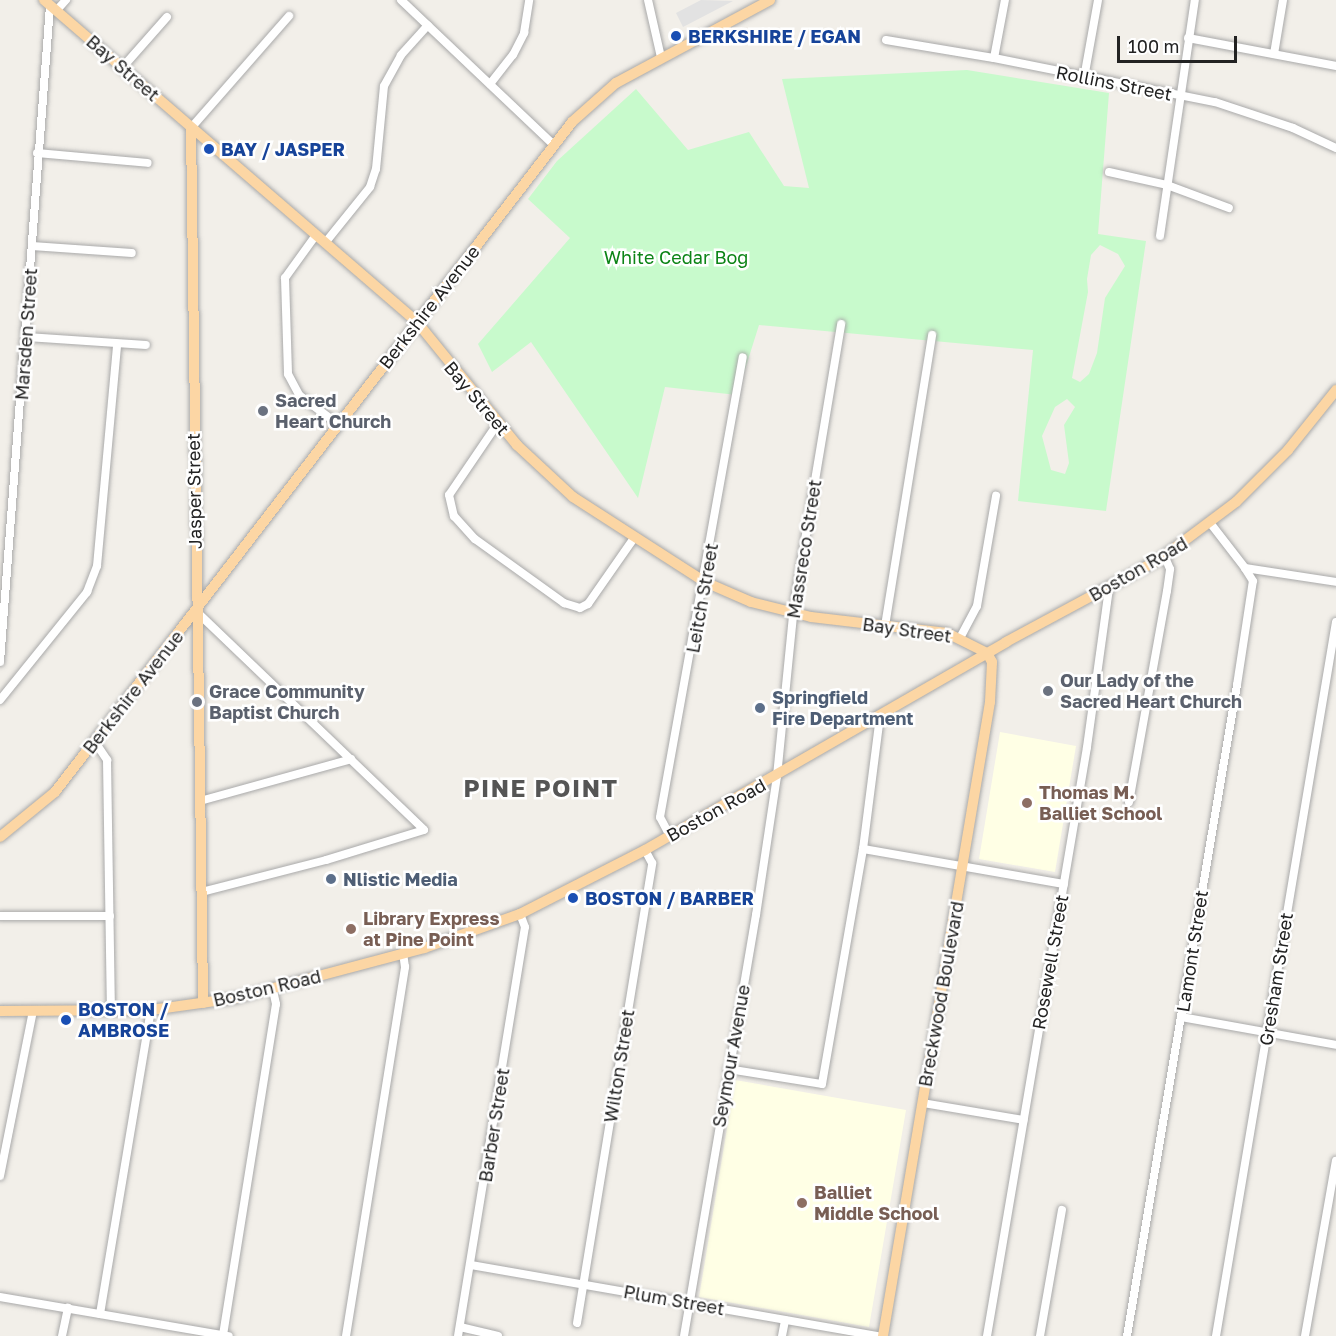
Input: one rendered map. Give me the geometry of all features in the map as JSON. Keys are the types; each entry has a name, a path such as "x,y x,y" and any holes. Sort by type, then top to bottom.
{"main road":[{"name":"Berkshire Avenue","path":"0,837 55,792 554,145 600,95 661,57 770,0"},
{"name":"Bay Street","path":"50,6 417,322 498,423 547,475 634,538 705,582 751,602 793,614 960,638 987,654"},
{"name":"Jasper Street","path":"192,128 196,611 203,1003"},
{"name":"Boston Road","path":"0,1011 151,1010 273,990 403,953 520,914 645,850 987,654 1165,556 1211,524 1288,450 1336,392"},
{"name":"Breckwood Boulevard","path":"884,1336 993,678 987,654"}],"street":[{"path":"50,6 66,0"},
{"path":"401,0 554,145"},
{"path":"490,84 513,55 524,33 529,0"},
{"path":"648,0 661,57"},
{"path":"994,58 1005,0"},
{"path":"1084,78 1098,0"},
{"path":"1160,236 1195,0"},
{"path":"1274,54 1283,0"},
{"name":"Marsden Street","path":"0,662 27,337 37,153 50,6"},
{"path":"192,128 289,16"},
{"path":"122,68 167,17"},
{"path":"325,243 370,186 376,169 384,86 401,55 428,25"},
{"path":"1188,39 1336,66"},
{"name":"Rollins Street","path":"886,40 994,58 1182,96 1261,116 1336,148"},
{"path":"37,153 148,164"},
{"path":"1109,172 1167,185 1229,208"},
{"path":"316,235 285,278 288,374 299,394 339,424"},
{"path":"32,246 132,253"},
{"name":"Massreco Street","path":"777,776 793,614 841,324"},
{"path":"885,626 932,335"},
{"path":"27,337 117,345 146,345"},
{"path":"0,700 87,592 97,566 117,345"},
{"name":"Leitch Street","path":"670,836 660,817 705,582 743,357"},
{"path":"498,423 449,495 454,516 475,539 564,603 580,608 588,604 634,538"},
{"path":"960,638 977,606 996,496"},
{"path":"1211,524 1245,568 1336,582"},
{"path":"1130,802 1167,591 1170,569 1165,556"},
{"name":"Lamont Street","path":"1127,1336 1253,580 1245,568"},
{"name":"Rosewell Street","path":"987,1336 1064,884 1109,588"},
{"path":"196,611 424,830 201,892"},
{"name":"Gresham Street","path":"1216,1336 1336,622"},
{"path":"728,1069 822,1084 863,849 880,717"},
{"path":"95,741 107,760 111,1010"},
{"path":"201,801 351,759"},
{"name":"Seymour Avenue","path":"684,1336 777,776"},
{"path":"863,849 1064,884"},
{"name":"Wilton Street","path":"578,1323 652,863 645,850"},
{"name":"Barber Street","path":"459,1331 525,927 520,914"},
{"path":"0,916 110,916"},
{"path":"346,1336 405,968 403,953"},
{"path":"0,1297 226,1336 276,1004 273,990"},
{"path":"100,1314 151,1010"},
{"path":"0,1176 33,1011"},
{"path":"1181,1017 1336,1045"},
{"path":"923,1103 1024,1120"},
{"path":"1305,1336 1336,1161"},
{"path":"1040,1336 1062,1210"},
{"name":"Plum Street","path":"471,1265 878,1336"},
{"path":"62,1336 68,1308"},
{"path":"782,1336 785,1320"},
{"path":"154,1336 156,1325"},
{"path":"459,1331 498,1336"}],"shaded area":[{"path":"701,0 733,1 683,27 676,13"},
{"name":"Thomas M. Balliet School","path":"1000,732 1076,746 1055,872 979,859"},
{"name":"Balliet Middle School","path":"735,1080 906,1110 869,1327 699,1297"}],"green space":[{"name":"White Cedar Bog","path":"967,70 1109,93 1098,234 1146,241 1106,511 1018,501 1033,350 759,325 737,395 665,387 638,498 531,342 492,372 478,344 570,238 528,199 557,161 636,89 688,150 749,132 784,186 809,188 782,79","holes":["1100,245 1118,254 1125,266 1105,298 1097,353 1089,374 1080,382 1072,378 1088,292 1087,279 1091,255","1067,399 1075,407 1064,425 1069,463 1065,474 1051,470 1042,436 1055,407"]}],"place":[{"name":"BERKSHIRE / EGAN","path":"676,36"},
{"name":"BAY / JASPER","path":"209,149"},
{"name":"Sacred Heart Church","path":"263,411"},
{"name":"Our Lady of the Sacred Heart Church","path":"1048,691"},
{"name":"Grace Community Baptist Church","path":"197,702"},
{"name":"Springfield Fire Department","path":"760,708"},
{"name":"Thomas M. Balliet School","path":"1027,803"},
{"name":"Nlistic Media","path":"331,879"},
{"name":"BOSTON / BARBER","path":"573,898"},
{"name":"Library Express at Pine Point","path":"351,929"},
{"name":"BOSTON / AMBROSE","path":"66,1020"},
{"name":"Balliet Middle School","path":"802,1203"}],"district":[{"name":"PINE POINT","path":"541,788"}]}
